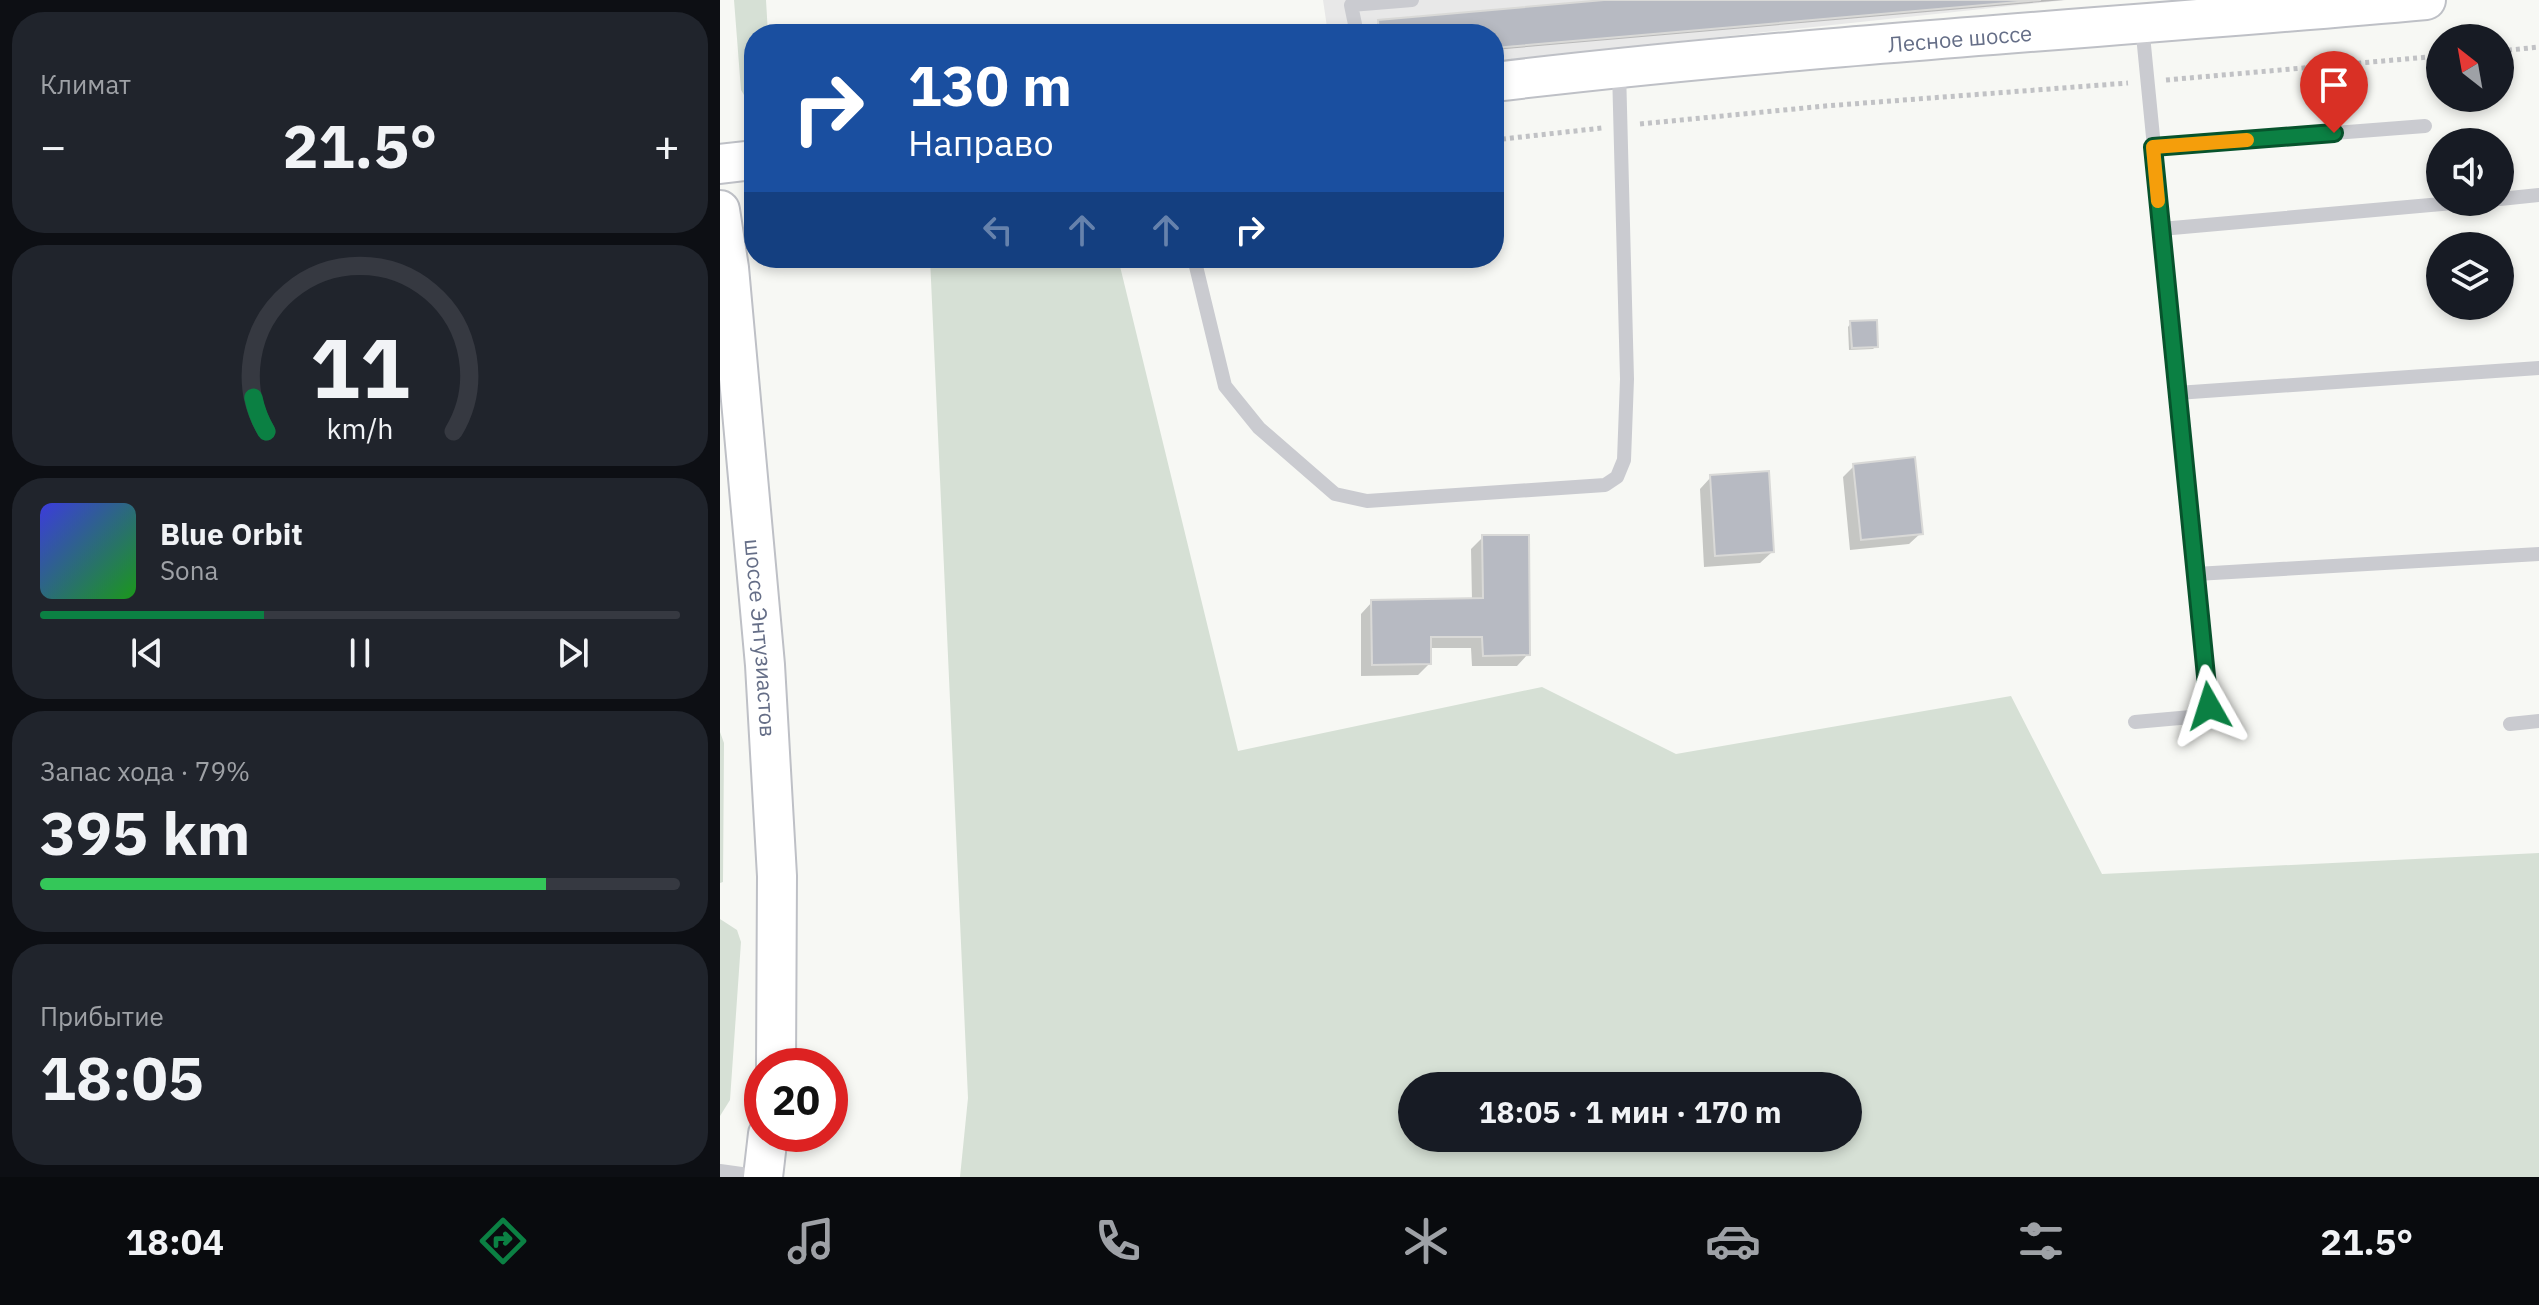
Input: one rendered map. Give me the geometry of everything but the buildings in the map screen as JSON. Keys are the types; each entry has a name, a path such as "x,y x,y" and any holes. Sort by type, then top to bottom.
{"street":[{"name":"Лесное шоссе","path":"1504,81 1822,48 2142,25 2208,10 2426,0"},
{"path":"720,164 744,161"},
{"name":"шоссе Энтузиастов","path":"720,210 729,268 766,681 777,876 776,1048"},
{"path":"763,1177 766,1152"}],"lane":[{"path":"1355,24 1351,3 1412,0"},
{"path":"2135,722 2191,717 2209,706 2142,25"},
{"path":"1196,268 1225,386 1259,428 1335,494 1367,501 1605,485 1617,477 1624,460 1627,379 1619,67"},
{"path":"2153,147 2425,126"},
{"path":"2514,198 2539,195"},
{"path":"2161,229 2426,205"},
{"path":"2177,393 2539,368"},
{"path":"2196,574 2539,554"},
{"path":"2510,724 2539,721"},
{"path":"720,1171 763,1177"}],"path":[{"path":"2514,50 2539,47"},
{"path":"1504,139 1825,106 2426,57"}],"shaded area":[{"path":"734,0 766,0 767,24 744,24 744,95 741,90"},
{"path":"1323,0 2067,0 1504,60 1504,24 1327,24"},
{"path":"930,268 1120,268 1238,751 1542,687 1676,754 2011,696 2102,874 2539,853 2539,1177 960,1177 968,1098"},
{"path":"720,732 724,743 723,882 720,883"},
{"path":"720,919 737,930 741,942 730,1100 720,1116"}],"slow traffic":[{"path":"2158,201 2153,147 2247,140"}],"route":[{"path":"2209,706 2153,147 2334,133"}]}
